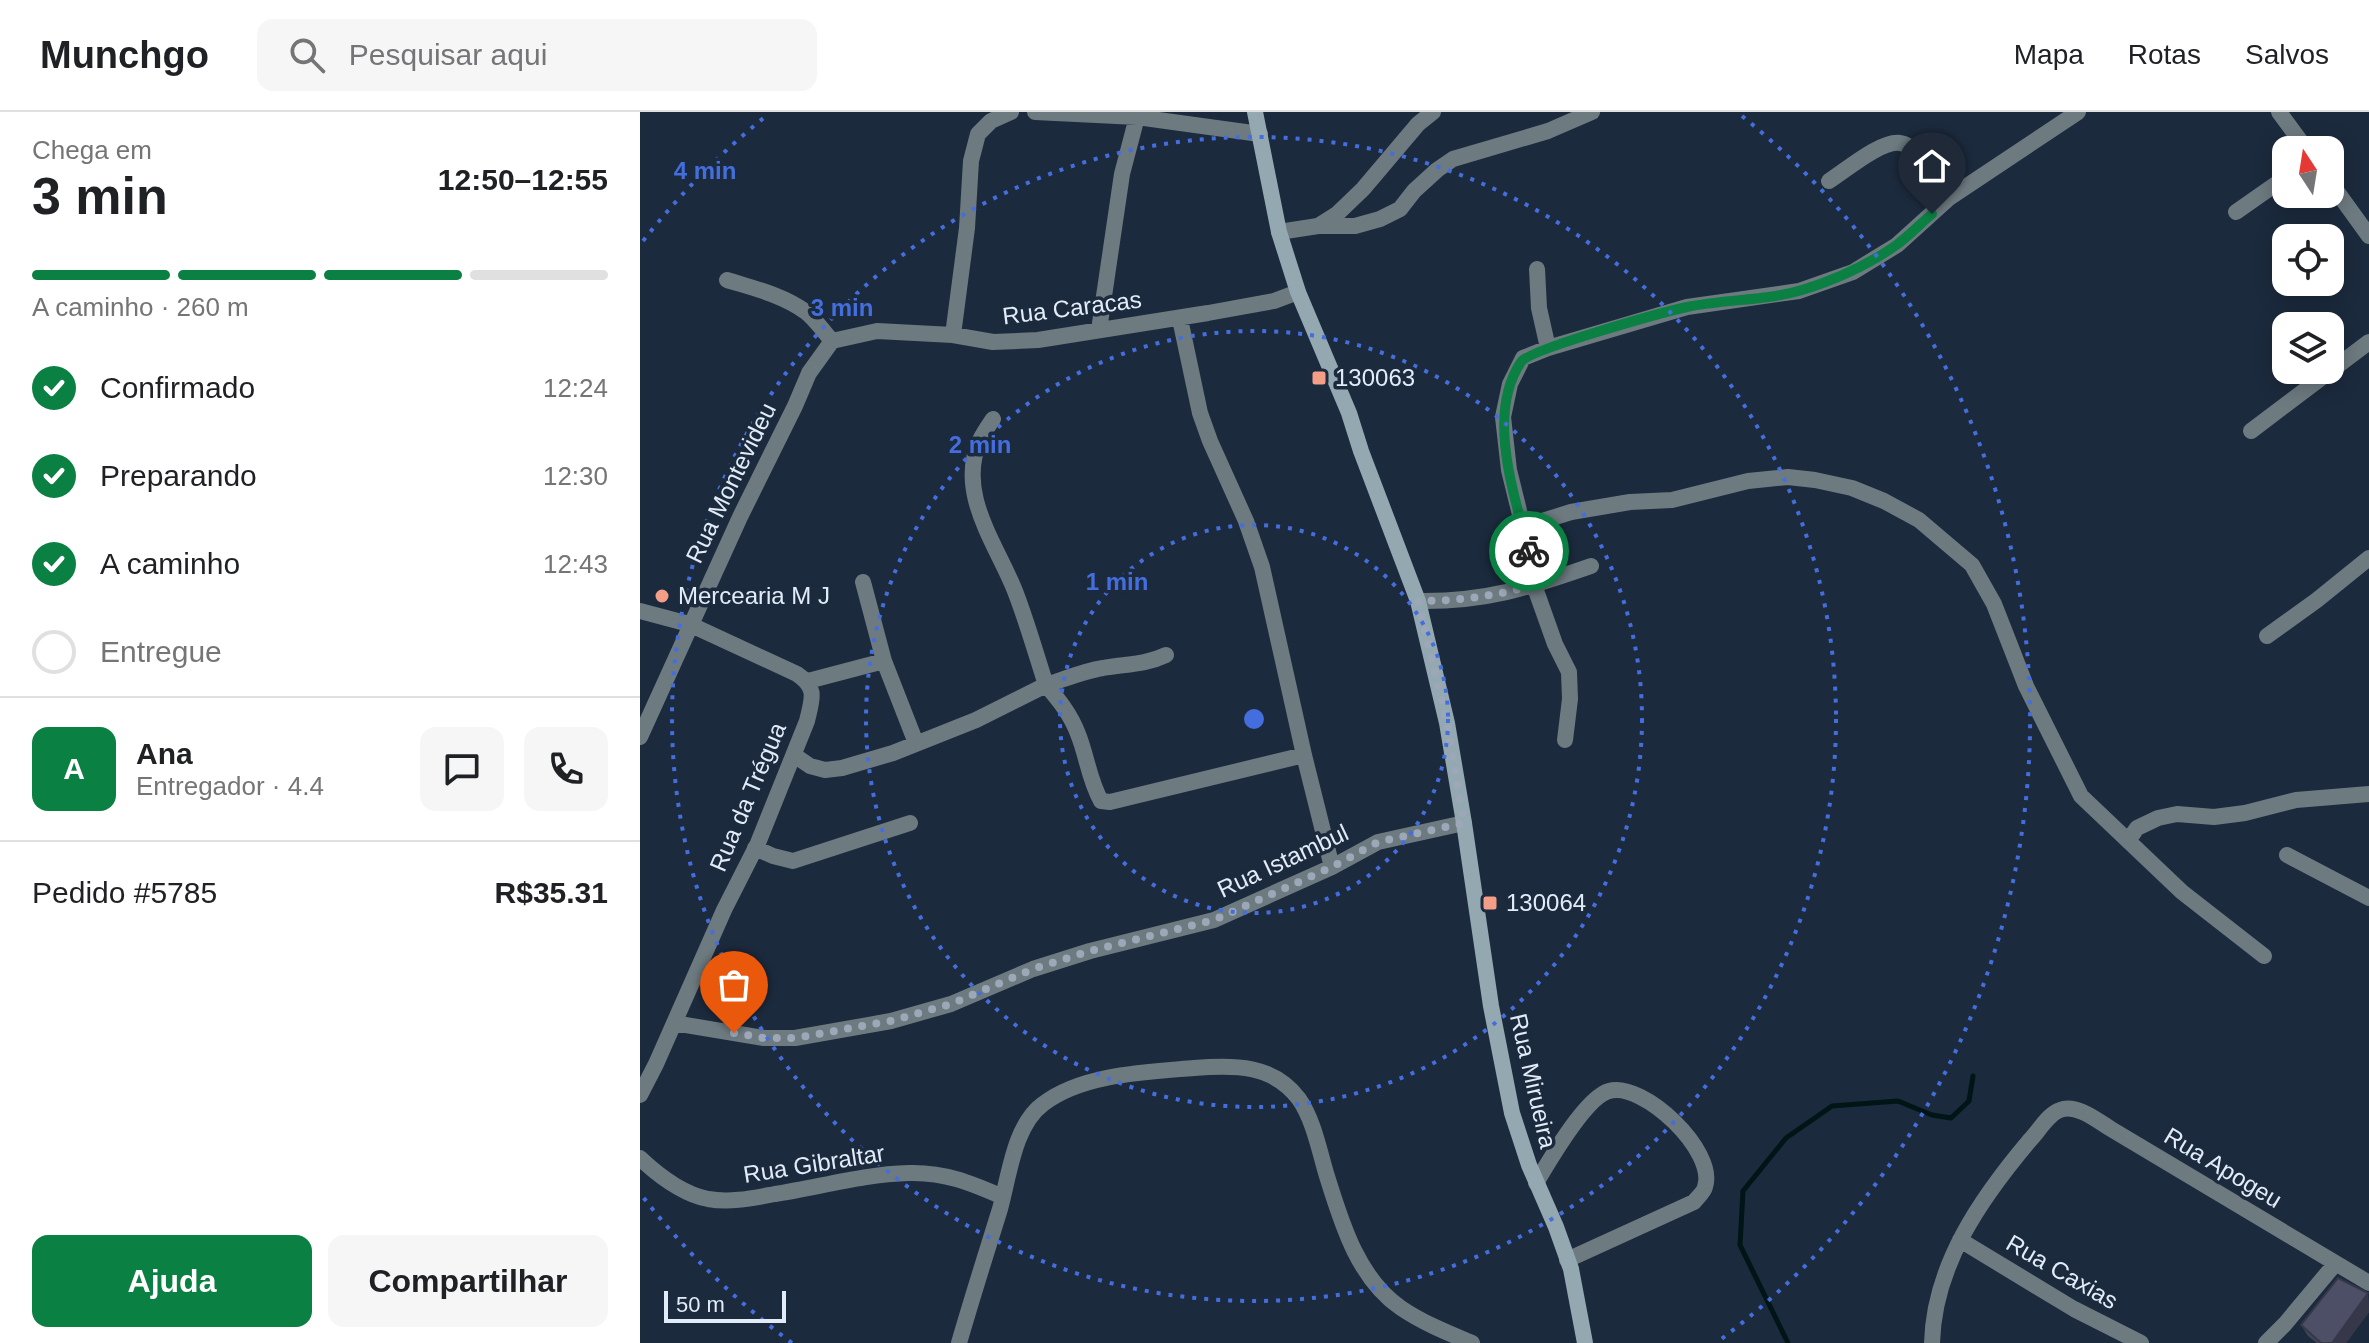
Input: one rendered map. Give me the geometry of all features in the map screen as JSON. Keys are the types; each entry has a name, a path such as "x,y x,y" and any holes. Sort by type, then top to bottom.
{"main road":[{"path":"1255,112 1279,232 1298,292 1349,413 1418,601 1444,710 1464,823"},
{"name":"Rua Mirueira","path":"1464,823 1502,1069 1512,1113 1574,1282 1585,1343"}],"street":[{"path":"953,335 967,228 971,161 978,134 985,120 991,121 1011,112"},
{"path":"1036,112 1137,117 1260,134"},
{"path":"1318,226 1337,214 1363,189 1418,124 1433,112"},
{"path":"1279,232 1318,226 1355,226 1380,219 1400,209 1425,180 1453,159 1548,131 1592,112"},
{"path":"1565,740 1570,699 1569,672 1555,644 1534,585 1531,559 1509,470 1503,417 1510,384 1523,358 1687,307 1799,291 1853,272 1897,245 1949,198 2078,112"},
{"path":"2279,112 2297,136"},
{"path":"1099,330 1122,174 1137,117"},
{"path":"1829,181 1881,146 1900,142 1913,149 1949,198"},
{"path":"2236,212 2272,187"},
{"path":"2344,201 2369,236"},
{"path":"1537,269 1539,308 1548,348"},
{"path":"727,280 797,306 809,314 832,341"},
{"name":"Rua Caracas","path":"832,341 877,331 953,335 993,342 1016,341 1180,319 1274,301 1298,292"},
{"path":"1180,319 1200,413 1262,567 1332,867"},
{"name":"Rua Montevideu","path":"640,737 689,624 809,373 832,341"},
{"path":"2251,431 2369,342"},
{"path":"993,419 980,440 976,454 973,474 978,513 1015,591 1046,685 1062,702 1078,734 1094,789 1101,801 1110,802 1304,755"},
{"path":"1523,527 1571,512 1630,502 1672,500 1748,481 1788,477 1852,488 1919,520 1972,565 1994,604 2026,686 2081,796 2182,892 2264,956"},
{"path":"2267,636 2369,558"},
{"path":"1418,601 1496,596 1591,566"},
{"path":"863,582 884,661 916,743"},
{"path":"640,611 689,624 808,681 884,661"},
{"path":"794,755 810,766 825,770 842,768 976,720 1046,685 1099,668 1134,666 1166,655"},
{"name":"Rua da Trégua","path":"640,1095 755,848 794,755 812,701 808,681"},
{"path":"2128,841 2137,828 2158,818 2177,814 2214,817 2296,800 2369,794"},
{"path":"755,848 793,861 910,823"},
{"name":"Rua Istambul","path":"674,1023 764,1038 795,1038 891,1021 951,1004 1033,969 1090,951 1214,920 1332,867 1378,842 1464,823"},
{"path":"2287,855 2369,898"},
{"path":"959,1343 1012,1159 1024,1129 1039,1106 1065,1089 1097,1080 1229,1065 1258,1070 1280,1079 1300,1100 1313,1130 1345,1231 1356,1256 1376,1285 1400,1308 1472,1343"},
{"path":"1536,1183 1580,1115 1607,1091 1624,1090 1670,1118 1690,1138 1705,1169 1705,1187 1694,1202 1567,1260"},
{"name":"Rua Apogeu","path":"1960,1240 1974,1213 2023,1149 2051,1116 2068,1108 2078,1110 2369,1283"},
{"name":"Rua Gibraltar","path":"640,1158 681,1188 705,1198 735,1201 862,1177 911,1173 960,1178 1003,1197"},
{"path":"1932,1343 1944,1275 1960,1240"},
{"name":"Rua Caxias","path":"1960,1240 2131,1341"},
{"path":"2266,1343 2335,1264"}],"building":[{"path":"2338,1278 2368,1293 2332,1343 2321,1343 2301,1325"}],"waterway":[{"path":"1788,1343 1740,1245 1743,1191 1786,1138 1832,1106 1898,1101 1932,1115 1951,1118 1969,1101 1973,1076"}],"way so far":[{"path":"734,1033 764,1038 795,1038 891,1021 951,1004 1033,969 1090,951 1214,920 1332,867 1378,842 1464,823 1447,723 1418,601 1496,596 1534,585 1529,551"}],"place":[{"name":"130063","path":"1319,378"},
{"name":"Mercearia M J","path":"662,596"},
{"name":"130064","path":"1490,903"}],"route":[{"path":"1529,551 1509,470 1503,417 1510,384 1523,358 1687,307 1799,291 1853,272 1897,245 1932,214"}]}
